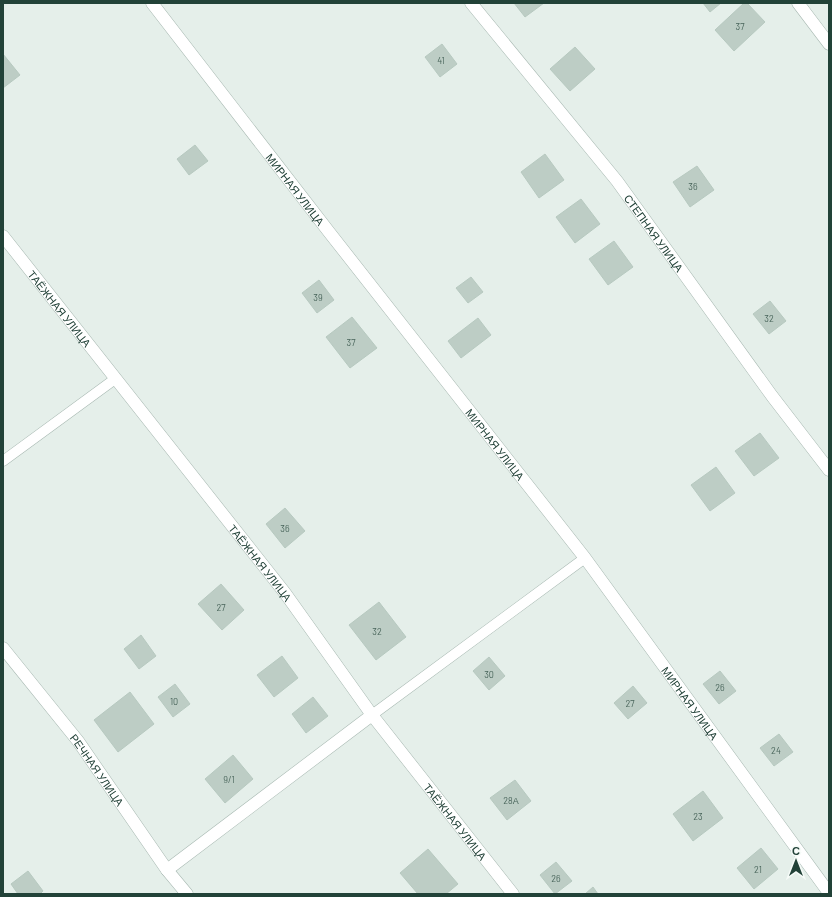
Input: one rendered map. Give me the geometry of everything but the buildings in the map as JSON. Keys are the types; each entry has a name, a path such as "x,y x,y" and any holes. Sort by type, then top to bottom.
{"street":[{"name":"МИРНАЯ УЛИЦА","path":"152,3 329,232 585,558 829,892"},
{"name":"СТЕПНАЯ УЛИЦА","path":"471,3 617,181 772,396 829,470"},
{"path":"798,3 829,44"},
{"name":"ТАЁЖНАЯ УЛИЦА","path":"3,236 285,593 372,715 513,894"},
{"name":"РЕЧНАЯ УЛИЦА","path":"3,648 78,742 167,870 187,894"},
{"path":"167,870 372,715"}],"lane":[{"path":"3,461 115,378"},
{"path":"372,715 585,558"}]}
